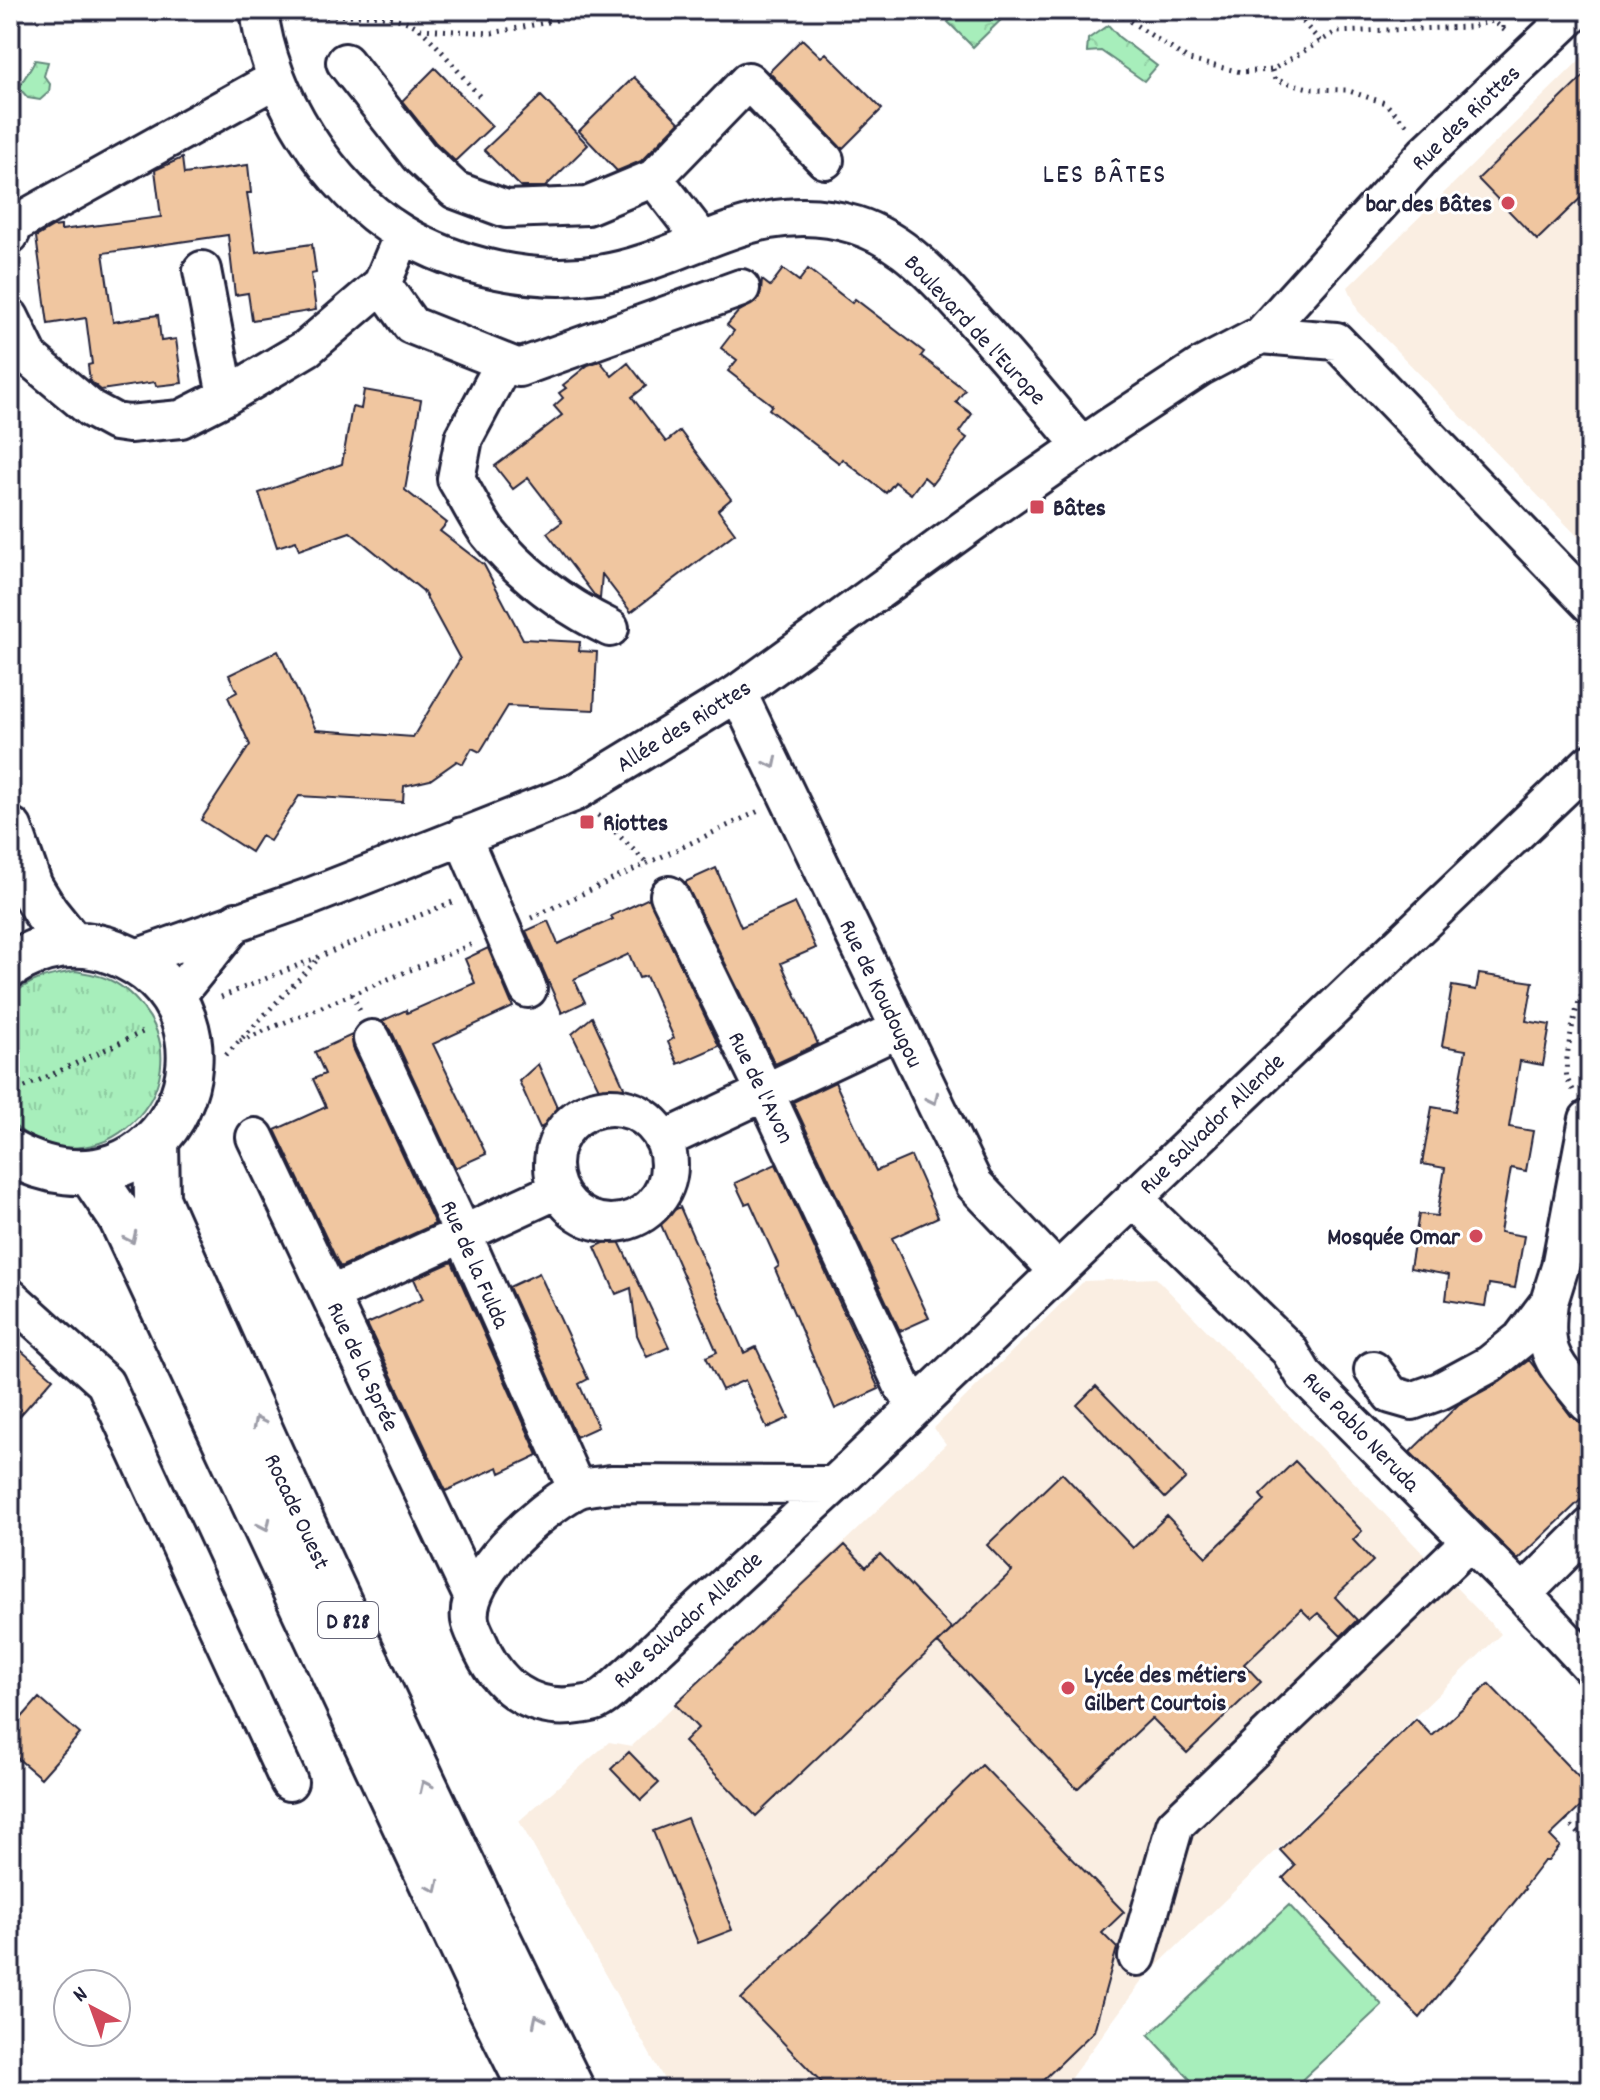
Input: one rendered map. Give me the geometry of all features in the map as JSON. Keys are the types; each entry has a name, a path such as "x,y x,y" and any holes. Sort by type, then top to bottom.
{"main road":[{"path":"10,830 30,887 71,944"},
{"path":"10,965 37,951 71,944 103,947 133,959 156,977 163,1014 186,1028 190,1058 186,1088 175,1116 156,1140 136,1156 90,1172 62,1173 18,1166"},
{"name":"Rocade Ouest","path":"156,1140 157,1199 381,1691 572,2090"},
{"name":"Rocade Ouest","path":"90,1172 121,1218 484,1994 532,2090"}],"street":[{"name":"Rue des Riottes","path":"1261,335 1431,149 1577,10"},
{"name":"Boulevard de l'Europe","path":"259,15 276,79 297,121 330,168 370,210 403,234 441,252 490,268 559,276 599,274 621,269 766,219 800,215 857,225 894,243 925,268 1082,446"},
{"path":"345,62 419,156 455,190 506,209 587,206 654,178 748,81 825,160"},
{"path":"10,235 15,224 276,79"},
{"path":"654,178 702,240"},
{"path":"10,317 30,358 70,393 115,422 129,424 181,419 307,348 382,284 403,234"},
{"path":"202,270 226,396"},
{"path":"382,284 411,325 519,368 741,288"},
{"path":"1082,446 1200,367 1261,335 1336,341 1590,604"},
{"path":"504,363 464,438 456,479 486,531 519,568 582,614 610,628"},
{"name":"Allée des Riottes","path":"133,959 312,896 574,793 738,693 1082,446"},
{"name":"Rue de Koudougou","path":"738,693 974,1184 1057,1271"},
{"name":"Rue Salvador Allende","path":"472,1596 470,1620 485,1658 509,1688 519,1696 543,1705 570,1706 596,1701 630,1674 834,1485 1590,763"},
{"path":"462,836 528,989"},
{"name":"Rue de l'Avon","path":"669,895 903,1387 917,1406"},
{"path":"163,1014 238,920"},
{"path":"664,1140 899,1029"},
{"name":"Rue de la Fulda","path":"372,1039 577,1490"},
{"path":"611,1106 627,1109 642,1115 655,1126 664,1140 669,1158 668,1176 662,1193 635,1218 617,1222 591,1219 568,1205 558,1190 553,1174 555,1149 566,1127 579,1115 611,1106"},
{"path":"1587,1403 1549,1352 1546,1328 1589,1119"},
{"name":"Rue de la Sprée","path":"255,1137 472,1596"},
{"path":"330,1295 558,1190"},
{"name":"Rue Pablo Neruda","path":"1135,1196 1153,1218 1289,1350 1304,1375 1523,1594 1590,1666"},
{"path":"10,1297 105,1383 289,1782"},
{"path":"1373,1370 1391,1395 1412,1401 1440,1391 1490,1364 1521,1339 1549,1302"},
{"path":"472,1596 493,1562 522,1531 577,1490 611,1484 834,1485"},
{"path":"1523,1594 1590,1527"},
{"path":"1137,1957 1175,1825 1470,1541"}],"path":[{"path":"419,29 492,33 554,21 583,10"},
{"path":"1119,10 1125,18 1189,60 1241,72 1272,70 1336,32 1469,27 1493,21 1520,44 1502,61 1513,71"},
{"path":"1292,10 1320,41"},
{"path":"1503,10 1503,29"},
{"path":"259,15 401,19 419,29 483,100"},
{"path":"1272,70 1275,80 1313,89 1346,90 1385,103 1431,149"},
{"path":"574,793 643,858 669,895"},
{"path":"221,997 470,895"},
{"path":"223,1059 322,954"},
{"path":"1589,1119 1567,1077 1575,1009 1590,977"},
{"path":"10,1094 163,1014"},
{"path":"1566,1820 1590,1845"}],"shaded area":[{"path":"1590,50 1590,549 1358,311 1348,287"},
{"name":"Lycée des métiers Gilbert Courtois","path":"1156,1278 1501,1634 1145,1977 1062,2090 670,2090 519,1821 609,1742 632,1746 946,1444 934,1428 1084,1281"}],"green space":[{"path":"961,10 1005,10 1008,13 973,47 948,22"},
{"path":"1108,25 1157,66 1144,81 1101,51 1087,52 1088,39"},
{"path":"35,60 48,62 44,76 50,84 49,92 40,100 28,98 20,89"},
{"path":"75,971 111,980 139,1003 159,1038 161,1069 151,1098 132,1123 107,1140 76,1148 43,1142 10,1122 10,998 32,982"},
{"path":"1289,1905 1382,2005 1291,2090 1200,2090 1149,2035"}],"building":[{"path":"802,39 821,57 826,53 882,109 842,149 769,72"},
{"path":"435,68 492,126 455,161 435,142 402,101"},
{"path":"1590,70 1590,189 1537,240 1478,179"},
{"path":"634,77 679,122 641,161 617,171 579,131"},
{"path":"541,96 588,145 545,187 521,187 484,150"},
{"path":"182,158 184,174 248,165 251,193 247,193 256,252 312,244 316,273 311,274 316,310 252,320 248,293 235,295 228,235 103,253 113,322 158,315 161,341 176,339 182,383 156,386 155,382 101,390 90,381 88,365 92,364 86,318 48,324 36,237 53,227 61,226 61,230 161,217 155,170"},
{"path":"783,269 799,281 808,269 852,303 855,299 924,352 921,356 965,390 956,402 972,414 959,432 967,438 932,484 924,477 911,494 895,482 886,493 842,459 839,463 769,409 772,405 728,371 737,360 721,348 734,331 727,325 738,312 757,301 762,280 770,286"},
{"path":"600,361 612,376 628,363 646,386 632,397 666,442 680,431 731,499 718,510 735,533 631,612 602,574 600,599 595,596 547,533 562,522 528,478 513,489 495,466 562,415 554,406 563,398 559,393 566,388 563,385 588,365"},
{"path":"364,390 421,400 405,490 447,523 440,531 484,565 523,639 580,642 579,651 597,652 594,710 508,706 480,752 472,748 463,764 457,761 430,780 404,786 403,802 299,796 270,841 261,836 251,852 201,820 250,745 228,697 237,692 229,675 278,651 316,730 413,737 460,659 423,591 350,532 299,550 296,541 277,547 259,493 342,464 352,407 361,409"},
{"path":"716,868 741,927 795,903 816,948 781,963 818,1044 775,1064 685,882"},
{"path":"649,898 719,1046 678,1064 668,1042 674,1038 646,976 639,978 629,954 574,979 585,1002 562,1013 526,931 548,921 558,944 613,919 611,916"},
{"path":"488,948 513,1007 433,1044 486,1154 455,1168 391,1030 382,1021 475,983 465,959"},
{"path":"1479,974 1533,982 1526,1021 1550,1025 1543,1065 1520,1061 1509,1127 1533,1131 1526,1171 1511,1168 1500,1232 1524,1236 1515,1288 1489,1284 1485,1306 1446,1300 1449,1275 1410,1268 1419,1214 1437,1216 1445,1168 1422,1164 1432,1107 1455,1111 1466,1050 1442,1046 1452,986 1476,990"},
{"path":"592,1017 625,1089 604,1099 572,1034"},
{"path":"352,1035 353,1048 435,1224 340,1267 275,1130 326,1107 313,1079 325,1074 315,1052"},
{"path":"538,1064 562,1118 540,1128 519,1081"},
{"path":"835,1082 876,1171 911,1156 938,1217 892,1238 929,1318 900,1331 793,1102"},
{"path":"776,1164 879,1389 835,1409 775,1269 779,1266 750,1202 745,1204 735,1183"},
{"path":"680,1207 744,1353 756,1347 789,1418 767,1428 745,1380 722,1390 706,1357 717,1352 658,1218"},
{"path":"617,1237 669,1347 647,1357 637,1335 631,1288 616,1294 595,1247"},
{"path":"452,1262 538,1455 500,1473 498,1467 446,1491 367,1324 423,1299 414,1279"},
{"path":"539,1273 588,1379 579,1384 598,1427 576,1437 509,1287"},
{"path":"10,1341 53,1378 10,1427"},
{"path":"1529,1360 1571,1416 1579,1422 1590,1424 1590,1491 1518,1560 1410,1452 1459,1404 1500,1382"},
{"path":"1096,1386 1186,1478 1165,1498 1077,1405"},
{"path":"1295,1461 1362,1531 1353,1540 1373,1561 1335,1597 1357,1620 1341,1636 1318,1613 1311,1619 1301,1609 1244,1664 1261,1682 1187,1753 1152,1718 1077,1789 938,1643 1012,1571 987,1545 1062,1473 1133,1548 1167,1516 1206,1557 1265,1501 1260,1495"},
{"path":"845,1545 866,1567 880,1554 952,1629 756,1816 684,1742 698,1728 675,1704"},
{"path":"1489,1684 1589,1788 1589,1799 1550,1836 1560,1846 1548,1861 1544,1861 1525,1889 1420,2018 1283,1878 1295,1866 1280,1850 1416,1719 1432,1736"},
{"path":"39,1698 80,1734 41,1778 10,1752 10,1731"},
{"path":"629,1752 659,1783 641,1800 611,1769"},
{"path":"982,1765 1124,1912 1102,1933 1117,1948 1094,2031 1033,2090 829,2090 741,1999"},
{"path":"687,1818 732,1930 698,1943 653,1831"}],"place":[{"name":"bar des Bâtes","path":"1508,203"},
{"name":"Bâtes","path":"1037,507"},
{"name":"Riottes","path":"587,822"},
{"name":"Mosquée Omar","path":"1476,1236"},
{"name":"Lycée des métiers Gilbert Courtois","path":"1068,1688"}],"district":[{"name":"LES BÂTES","path":"1105,172"}]}
